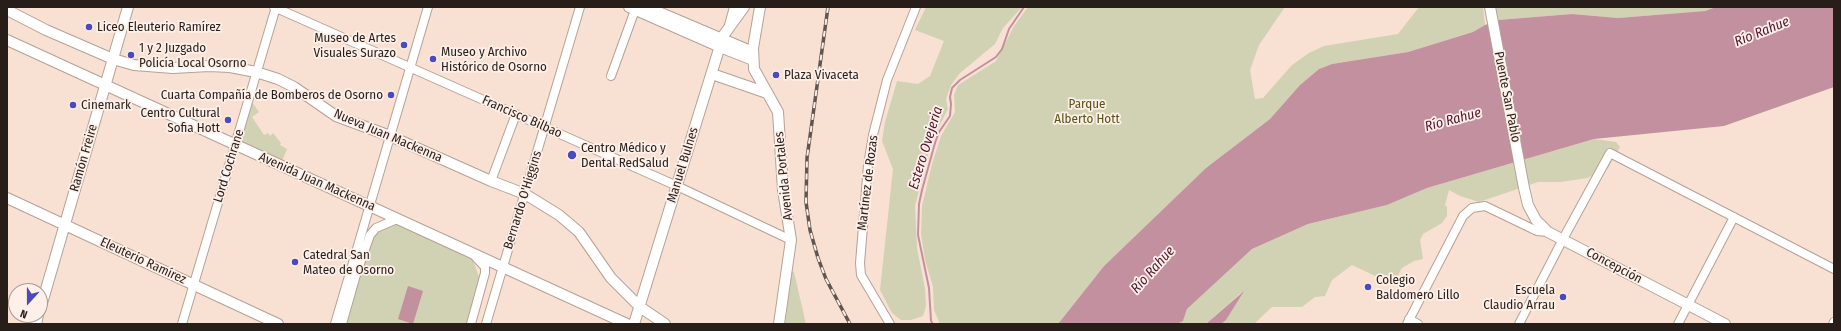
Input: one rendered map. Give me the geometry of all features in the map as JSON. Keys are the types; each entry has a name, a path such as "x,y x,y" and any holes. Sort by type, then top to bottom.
{"main road":[{"name":"Ramón Freire","path":"48,283 128,7"},
{"path":"647,7 719,48 726,72 735,79 750,82 754,80 755,74"},
{"path":"728,29 744,7"},
{"name":"Avenida Portales","path":"760,7 754,34 753,56 755,74 778,115 784,199 791,240 779,324"},
{"path":"632,8 719,48 753,56"},
{"path":"7,10 46,30 113,59"},
{"name":"Puente San Pablo","path":"1491,12 1524,188"},
{"name":"Manuel Bulnes","path":"634,324 719,48 728,29"},
{"name":"Avenida Juan Mackenna","path":"7,40 627,324"},
{"name":"Nueva Juan Mackenna","path":"113,59 145,67 230,67 256,72 278,79 294,87 336,116 390,136 490,181 525,194"},
{"path":"712,74 767,93"},
{"name":"Concepción","path":"1524,188 1536,220 1548,232 1725,324"},
{"path":"525,194 550,209 579,232 611,278 640,307 665,324"},
{"name":"Eleuterio Ramírez","path":"7,198 278,324"}],"street":[{"name":"Francisco Bilbao","path":"275,7 677,186 791,240"},
{"name":"Lord Cochrane","path":"182,324 236,145 275,7"},
{"path":"335,324 371,207 428,7"},
{"name":"Bernardo O'Higgins","path":"486,324 580,7"},
{"name":"Manuel Bulnes","path":"728,29 734,7"},
{"name":"Martínez de Rozas","path":"890,324 860,270 868,165 873,135 887,80 916,7"},
{"path":"611,76 632,8"},
{"path":"490,181 516,114"},
{"path":"1519,324 1610,153 1834,269"},
{"path":"1418,324 1408,322 1463,216 1472,208 1485,206 1538,231 1548,232"},
{"path":"1678,324 1734,217"},
{"path":"342,324 370,234 376,228 397,219"},
{"path":"471,324 485,273 484,267 472,253"}],"green space":[{"path":"926,7 1022,7 1003,28 995,44 960,73 951,85 946,99 948,109 932,140 915,206 917,248 925,289 926,306 923,316 911,320 901,320 892,313 880,290 893,169 882,141 885,122 897,81 918,84 930,76 944,41 915,30"},
{"name":"Parque Alberto Hott","path":"1028,7 1285,7 1259,45 1250,70 1255,99 1263,98 1292,65 1309,53 1324,46 1398,34 1419,7 1483,7 1485,25 1473,32 1408,52 1332,64 1319,69 1300,85 1270,119 1206,168 1104,266 1058,324 940,324 934,310 933,287 925,260 921,234 922,206 932,164 941,136 955,112 954,95 958,85 996,61 1014,26"},
{"path":"1495,7 1716,7 1705,11 1618,18 1572,14 1498,20"},
{"path":"250,99 259,112 252,117 264,135 268,133 270,136 273,133 281,143 280,145 287,149 280,166 236,145"},
{"path":"1594,139 1616,142 1620,147 1608,168 1587,178 1561,182 1538,182 1479,202 1460,196 1449,190 1445,205 1447,207 1447,216 1442,223 1423,234 1420,240 1423,259 1414,261 1402,268 1396,279 1388,282 1352,265 1332,280 1325,296 1315,297 1302,307 1272,307 1254,324 1221,324 1226,320 1242,292 1206,324 1177,324 1183,321 1187,309 1252,249 1308,224 1387,205 1427,188"},
{"path":"395,222 472,257 480,280 468,324 345,324 373,234"},
{"path":"792,271 794,272 806,324 785,324"}],"water":[{"name":"Río Rahue","path":"1716,7 1834,7 1834,87 1724,126 1594,139 1427,188 1387,205 1308,224 1252,249 1187,309 1183,321 1177,324 1058,324 1104,266 1206,168 1270,119 1300,85 1319,69 1332,64 1408,52 1473,32 1498,20 1572,14 1618,18 1705,11"},
{"path":"408,286 423,291 413,324 398,319"},
{"path":"1244,291 1226,320 1221,324 1206,324"}],"waterway":[{"name":"Estero Ovejeria","path":"933,324 931,321 929,288 918,235 919,204 935,143 939,132 950,116 950,97 952,88 960,80 996,57 1002,49 1009,29 1024,7"}],"railway":[{"path":"828,7 807,158 806,202 810,230 818,258 826,279 850,324"}],"place":[{"name":"Liceo Eleuterio Ramírez","path":"89,27"},
{"name":"Museo de Artes Visuales Surazo","path":"404,45"},
{"name":"1 y 2 Juzgado Policía Local Osorno","path":"131,55"},
{"name":"Museo y Archivo Histórico de Osorno","path":"433,59"},
{"name":"Plaza Vivaceta","path":"776,75"},
{"name":"Cuarta Compañía de Bomberos de Osorno","path":"391,95"},
{"name":"Cinemark","path":"73,105"},
{"name":"Centro Cultural Sofia Hott","path":"228,120"},
{"name":"Centro Médico y Dental RedSalud","path":"572,155"},
{"name":"Catedral San Mateo de Osorno","path":"295,262"},
{"name":"Colegio Baldomero Lillo","path":"1368,287"},
{"name":"Escuela Claudio Arrau","path":"1563,297"}]}
